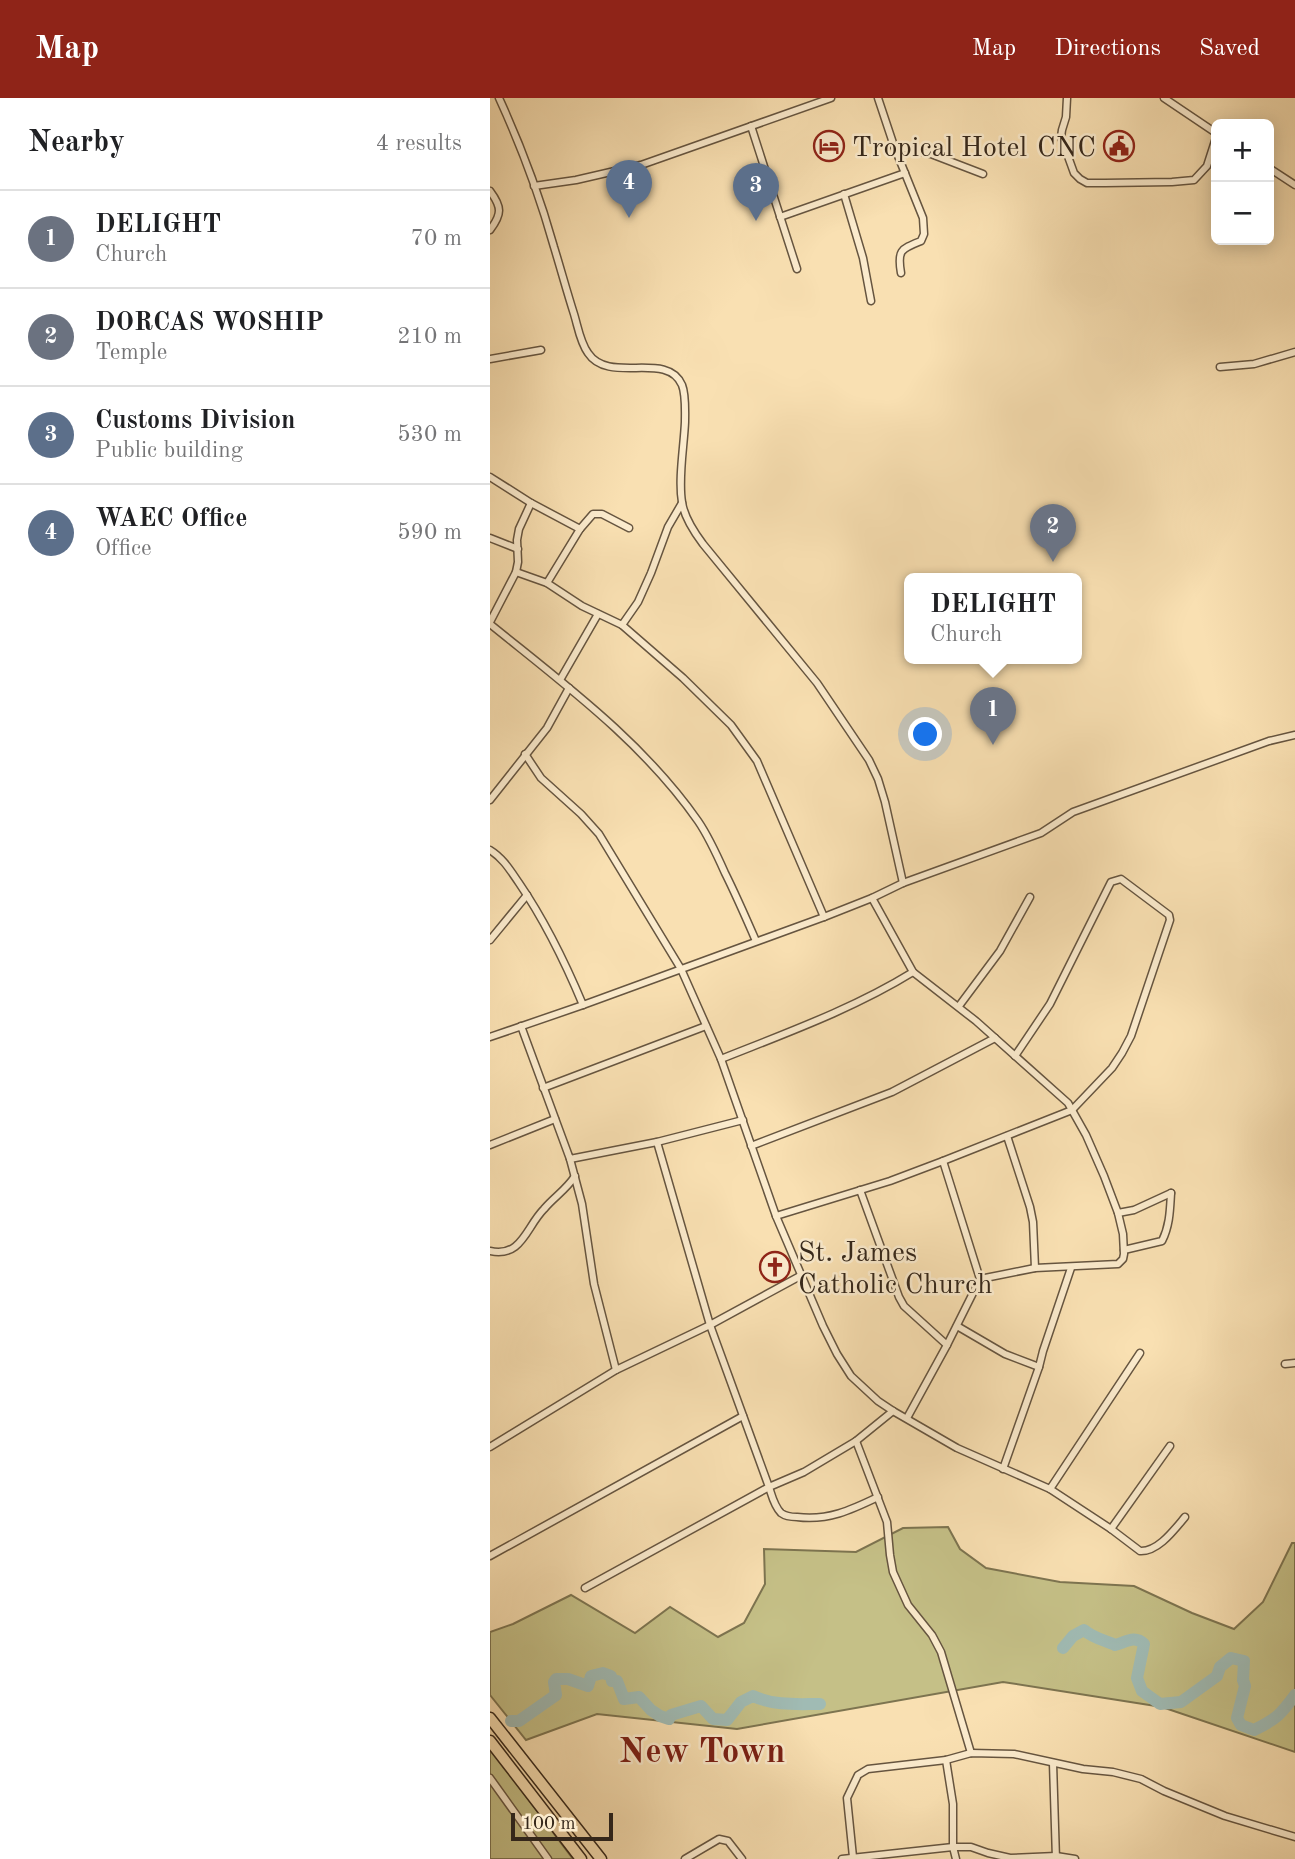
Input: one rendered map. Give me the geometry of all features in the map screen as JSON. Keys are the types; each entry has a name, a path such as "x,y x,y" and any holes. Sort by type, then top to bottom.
{"highway":[{"path":"490,1718 601,1859"},
{"path":"490,1741 581,1859"}],"street":[{"path":"499,98 534,186 586,351 601,365 665,369 675,375 683,386 685,412 682,503 691,527 817,683 869,760 885,802 903,883"},
{"path":"534,186 576,180 641,165 831,98"},
{"path":"878,98 923,218 924,234 921,241 900,252 898,259 901,272"},
{"path":"1066,98 1066,117 1061,137 1074,173 1087,183 1172,183 1194,180 1207,166 1211,153"},
{"path":"1164,98 1211,132"},
{"path":"751,126 797,269"},
{"path":"894,146 931,154 984,174"},
{"path":"1274,171 1295,185"},
{"path":"780,217 905,173"},
{"path":"490,191 499,206 500,214 490,230"},
{"path":"844,194 863,258 871,301"},
{"path":"490,359 541,350"},
{"path":"1220,367 1254,364 1295,352"},
{"path":"490,477 580,529"},
{"path":"531,503 519,529 516,572 490,623 598,712 639,751 681,798 710,841 756,941"},
{"path":"622,625 638,602 668,527 682,503"},
{"path":"547,583 590,517 597,513 602,514 629,528"},
{"path":"490,538 518,550"},
{"path":"516,572 547,583 582,606 622,625 731,725 757,761 824,916"},
{"path":"560,680 598,614"},
{"path":"490,800 547,728 569,688"},
{"path":"490,1037 681,969 1041,833 1073,812 1269,741 1295,735"},
{"path":"525,754 541,778 599,834 681,969 721,1059 776,1216 823,1326 851,1376 893,1411 957,1448 1050,1489 1140,1551 1153,1549 1185,1517"},
{"path":"490,850 506,863 540,915 583,1005"},
{"path":"776,1216 890,1181 1072,1110 1112,1068 1131,1036 1170,920 1169,915 1121,879 1111,882 1050,1004 1015,1056"},
{"path":"490,940 527,895"},
{"path":"959,1006 1000,951 1030,897"},
{"path":"872,898 913,972 959,1006 1066,1100 1096,1156 1118,1213 1123,1234 1123,1259 1118,1264 1035,1268 980,1279 907,1418"},
{"path":"721,1059 841,1009 913,972"},
{"path":"521,1026 575,1176 594,1284 616,1370"},
{"path":"543,1087 706,1026"},
{"path":"751,1146 892,1092 995,1038"},
{"path":"490,1144 555,1119"},
{"path":"570,1159 657,1142 743,1120"},
{"path":"1007,1136 1030,1207 1035,1268"},
{"path":"657,1142 710,1325 774,1504 782,1514 789,1517 827,1518 878,1497"},
{"path":"943,1161 980,1279"},
{"path":"490,1251 500,1253 512,1249 522,1240 543,1209 575,1176"},
{"path":"860,1190 904,1306 947,1345"},
{"path":"1118,1213 1134,1210 1171,1193 1169,1219 1162,1241 1124,1250"},
{"path":"1003,1469 1040,1367 1043,1350 1071,1268"},
{"path":"490,1447 616,1370 710,1325 802,1275"},
{"path":"957,1326 1005,1354 1040,1367"},
{"path":"1050,1489 1140,1353"},
{"path":"1285,1364 1295,1363"},
{"path":"585,1588 769,1487 804,1472 856,1441 893,1411"},
{"path":"490,1556 743,1416"},
{"path":"856,1441 887,1522 893,1572 908,1605 932,1635 941,1653 971,1753"},
{"path":"1111,1529 1170,1446"},
{"path":"853,1857 847,1798 858,1775 868,1769 946,1760 971,1753 1014,1754 1141,1779 1225,1816 1295,1837"},
{"path":"946,1760 953,1804 953,1847 956,1859"},
{"path":"1054,1763 1056,1858"},
{"path":"490,1778 548,1859"},
{"path":"685,1859 719,1839 728,1841 742,1859"},
{"path":"842,1859 953,1847 971,1847 1010,1858 1075,1859"}],"shaded area":[{"path":"948,1527 960,1549 986,1568 1060,1582 1134,1586 1234,1629 1263,1602 1292,1543 1295,1543 1295,1752 1162,1707 1003,1682 737,1729 597,1714 526,1740 490,1695 490,1632 513,1624 571,1595 635,1633 670,1607 718,1637 744,1623 765,1584 764,1549 856,1552 903,1528"},
{"path":"490,1748 573,1859 490,1859"}],"waterway":[{"path":"1063,1648 1073,1636 1084,1630 1115,1645 1130,1640 1141,1641 1144,1644 1137,1678 1142,1691 1160,1704 1181,1702 1217,1676 1220,1667 1231,1658 1244,1661 1245,1686 1237,1718 1241,1725 1254,1730 1278,1716 1295,1695"},
{"path":"511,1721 519,1721 556,1695 556,1679 568,1679 588,1686 591,1676 603,1673 611,1676 612,1681 617,1681 624,1699 639,1697 651,1710 669,1719 671,1715 701,1706 713,1719 727,1720 741,1702 753,1696 778,1703 820,1704"}],"place":[{"name":"Tropical Hotel","path":"829,146"},
{"name":"CNC","path":"1119,146"},
{"name":"WAEC Office","path":"629,218"},
{"name":"Customs Division","path":"756,221"},
{"name":"DORCAS WOSHIP","path":"1053,562"},
{"name":"DELIGHT","path":"993,745"},
{"name":"St. James Catholic Church","path":"775,1267"}],"district":[{"name":"New Town","path":"702,1750"}]}
